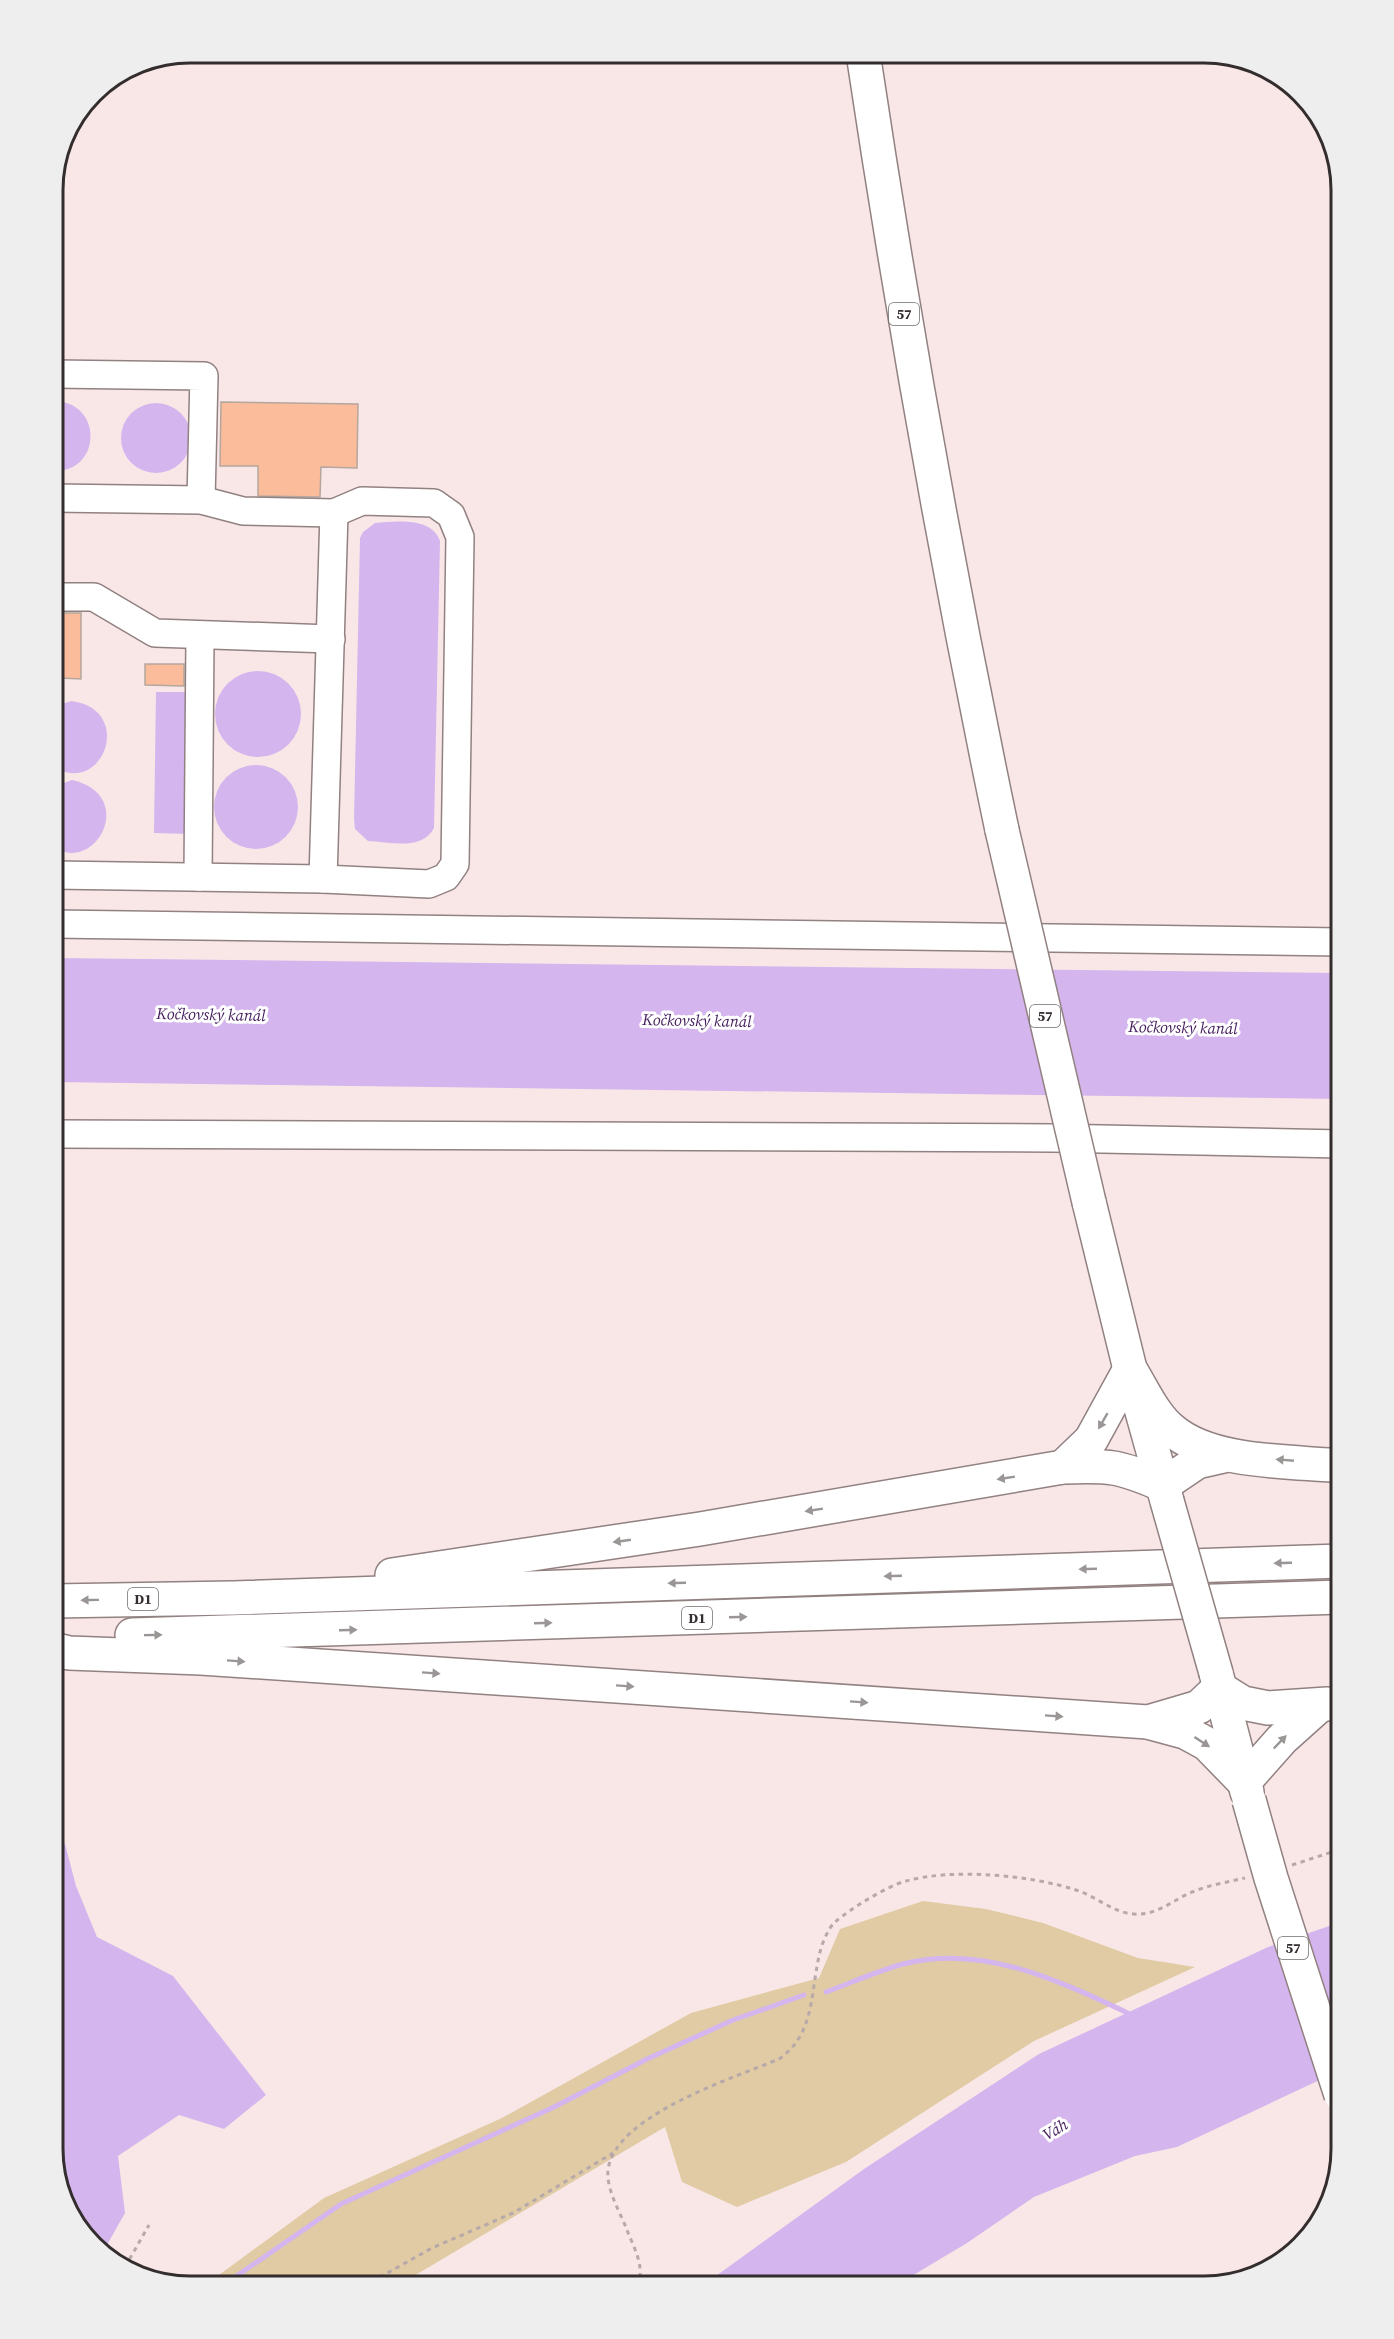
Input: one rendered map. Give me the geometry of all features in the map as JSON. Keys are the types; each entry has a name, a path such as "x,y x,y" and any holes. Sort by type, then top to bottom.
{"main road":[{"name":"57","path":"865,63 917,394 966,660 1002,830 1130,1369 1218,1680 1270,1878 1331,2064"},
{"path":"1063,1467 1096,1432 1130,1369 1170,1430 1187,1440 1228,1455 1331,1465"},
{"path":"233,1598 712,1527 1063,1467 1108,1465 1130,1470 1165,1493 1197,1462 1228,1455"},
{"name":"D1","path":"63,1600 233,1598 1331,1561"},
{"name":"D1","path":"63,1649 238,1633 1331,1597"},
{"path":"63,1650 1148,1722 1185,1732 1207,1744 1246,1791 1282,1739 1331,1704"},
{"path":"1148,1722 1199,1707 1218,1680 1243,1703 1268,1708 1331,1704"}],"street":[{"path":"63,374 204,376 201,500"},
{"path":"63,498 201,500 243,511 334,513 362,501 434,503 451,515 460,537 455,864 446,878 429,884 323,879 63,875"},
{"path":"323,879 334,513"},
{"path":"63,597 94,597 155,633 200,637 331,639"},
{"path":"198,878 200,637"},
{"path":"63,924 1331,942"},
{"path":"63,1134 1041,1138 1331,1144"}],"path":[{"path":"1287,1867 1331,1852"},
{"path":"382,2276 432,2248 513,2213 615,2151 625,2139 656,2112 779,2060 794,2049 805,2031 815,1967 824,1940 833,1923 904,1882 926,1877 965,1876 1030,1879 1080,1891 1122,1912 1135,1914 1149,1913 1194,1891 1246,1878"},
{"path":"615,2151 609,2168 609,2184 638,2257 640,2276"},
{"path":"129,2260 149,2225"}],"shaded area":[{"path":"923,1901 986,1909 1043,1923 1138,1958 1195,1967 1034,2041 846,2162 737,2207 682,2182 665,2127 414,2276 218,2276 324,2198 502,2118 691,2013 819,1978 840,1929"}],"water":[{"path":"63,403 70,404 81,412 88,424 90,437 88,450 81,461 69,469 63,470"},
{"path":"163,403 176,409 185,418 189,424 191,438 189,452 181,463 170,471 149,473 131,463 123,452 121,431 131,413 142,405"},
{"path":"403,521 422,524 436,533 440,541 434,828 422,840 405,844 368,841 355,829 354,819 360,538 363,532 375,523"},
{"path":"258,671 282,678 294,690 301,714 294,738 282,750 258,757 234,750 222,738 215,714 222,690 234,678"},
{"path":"156,692 195,692 192,834 154,833"},
{"path":"71,701 91,707 102,719 107,733 105,748 98,761 86,770 71,773 63,770 63,704"},
{"path":"248,765 264,765 280,772 291,783 298,799 295,823 286,837 264,849 248,849 232,842 221,831 214,815 214,799 221,783 232,772"},
{"path":"72,780 92,788 103,801 106,815 103,830 95,842 83,850 69,853 63,851 63,783"},
{"name":"Kočkovský kanál","path":"63,958 1331,973 1331,1099 63,1082"},
{"path":"63,1842 76,1886 97,1937 173,1976 266,2095 224,2129 179,2115 118,2156 125,2213 107,2246 84,2220 67,2182 64,2166"},
{"name":"Váh","path":"1331,1925 1331,2075 1177,2147 1135,2156 1034,2197 967,2243 912,2276 716,2276 864,2169 1039,2054 1268,1947"}],"building":[{"path":"221,402 358,404 357,468 321,467 320,497 258,496 258,466 220,466"},
{"path":"63,613 81,613 81,679 63,678"},
{"path":"145,664 184,664 184,686 145,685"}],"waterway":[{"path":"826,1992 903,1964 933,1959 963,1958 1021,1969 1078,1990 1132,2015"},
{"path":"237,2276 341,2204 554,2107 647,2059 733,2020 804,1995"}]}
